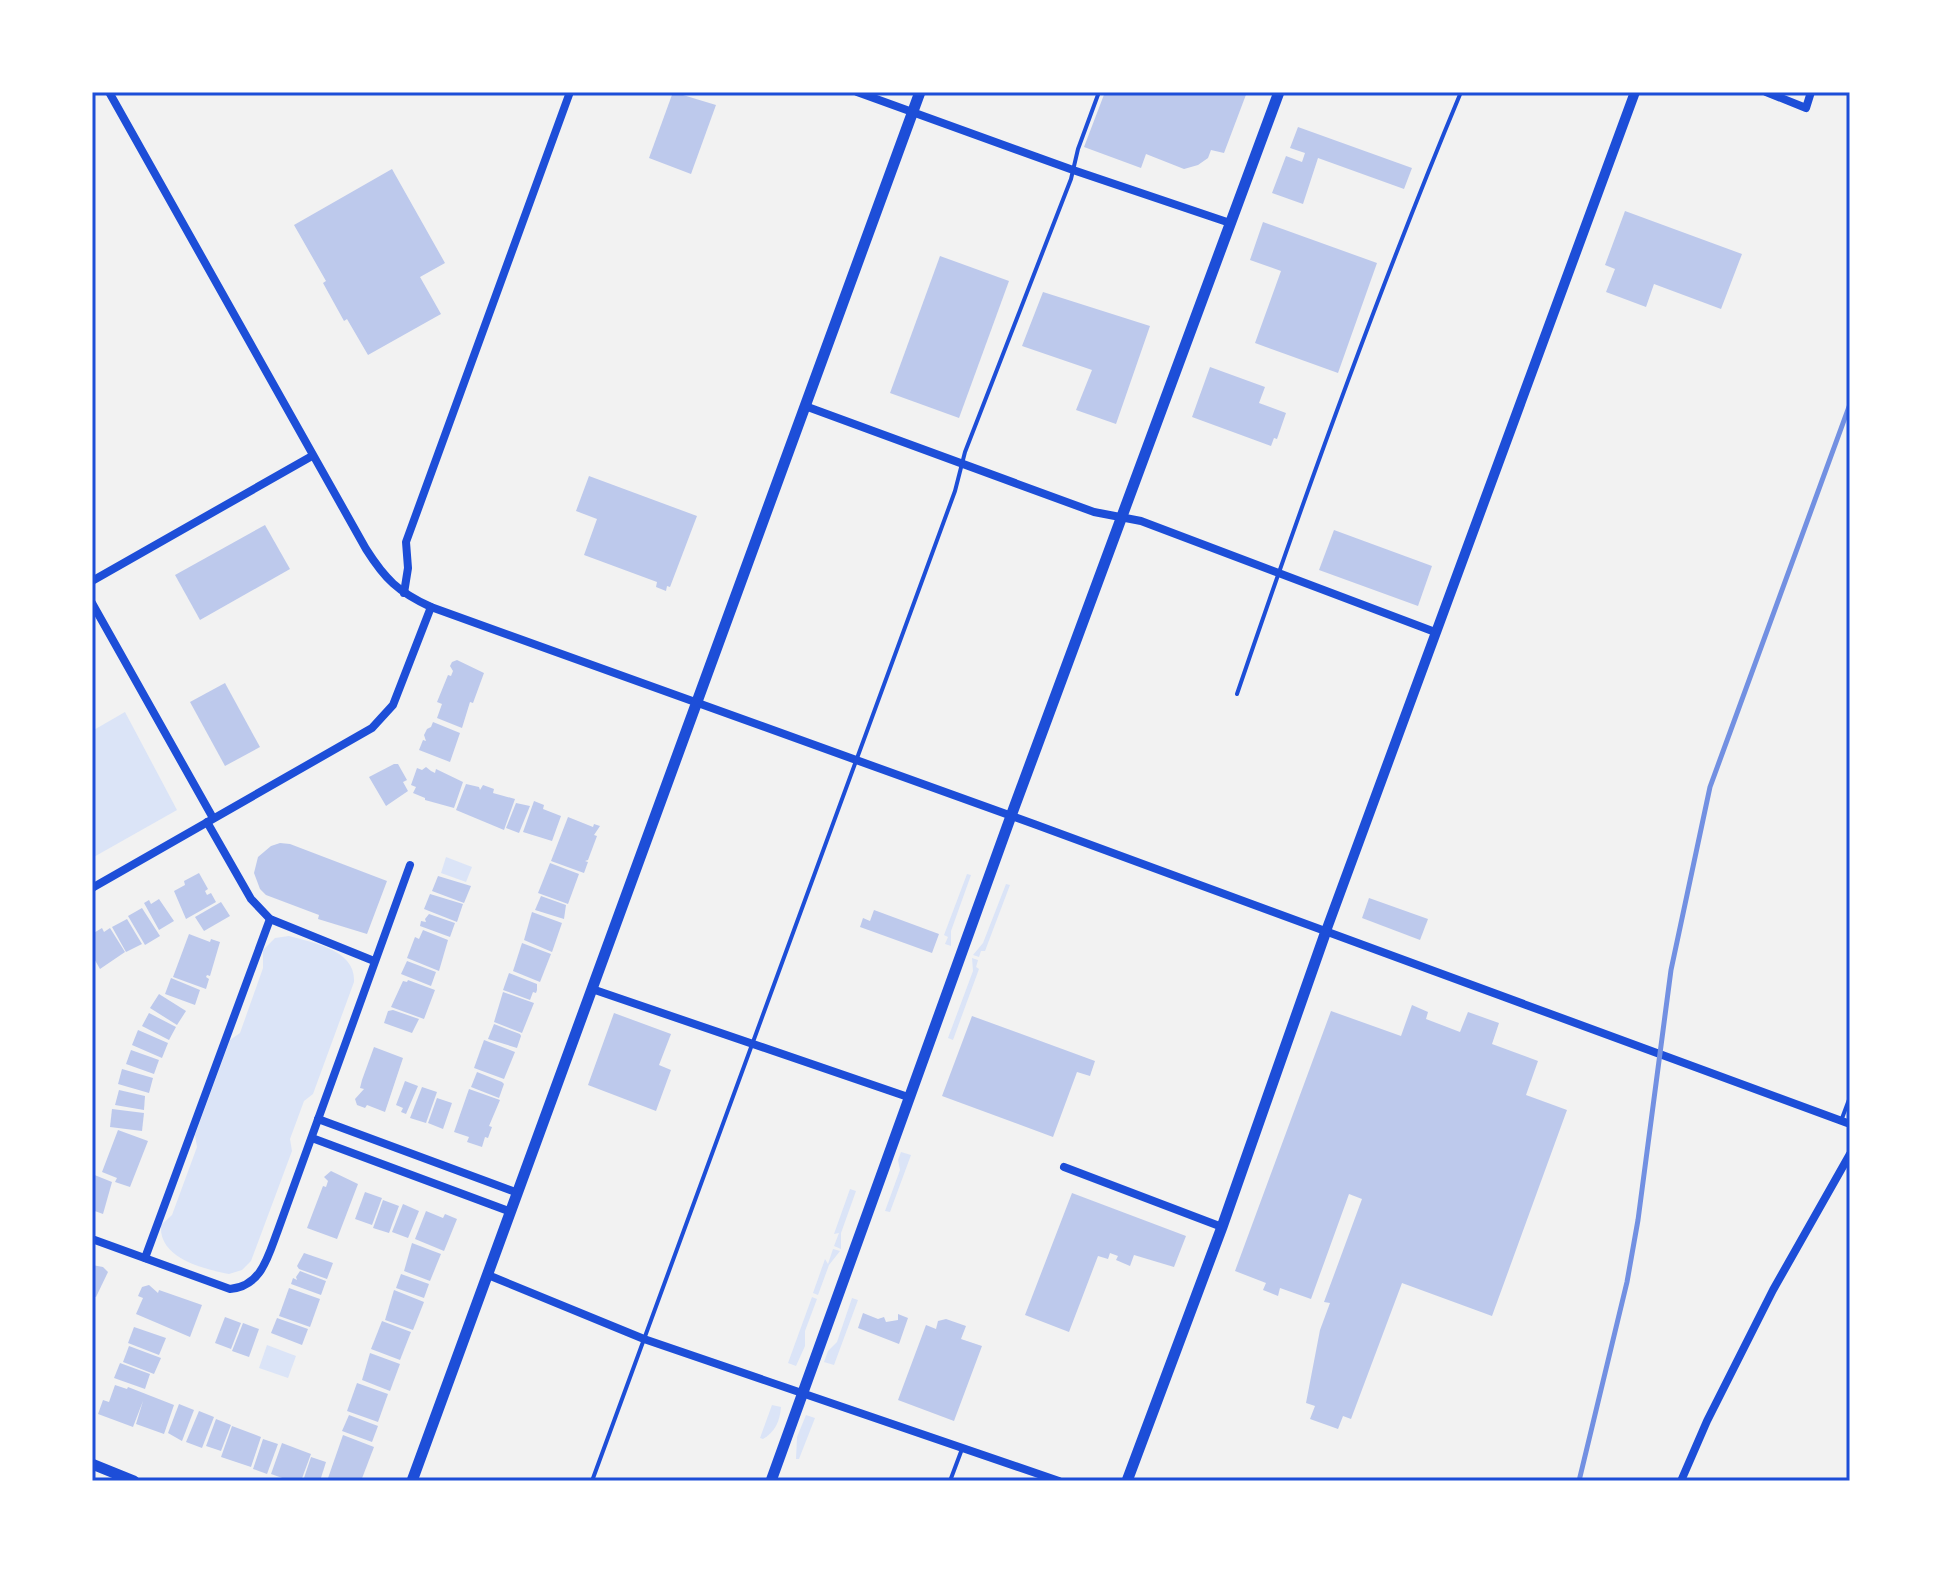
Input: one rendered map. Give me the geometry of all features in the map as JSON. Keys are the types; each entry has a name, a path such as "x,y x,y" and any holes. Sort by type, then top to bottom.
{"main road":[{"path":"412,1481 920,92"},
{"path":"771,1481 908,1097 1279,92"},
{"path":"1127,1481 1222,1227 1326,931"},
{"path":"92,1464 134,1481"}],"street":[{"path":"109,92 312,456 383,575 404,593 431,607 1846,1122"},
{"path":"404,593 408,568 406,542 570,92"},
{"path":"857,92 1230,223"},
{"path":"1326,931 1635,92"},
{"path":"1766,92 1806,108 1811,92"},
{"path":"805,406 1094,512 1141,521 1435,632"},
{"path":"92,581 312,456"},
{"path":"92,603 251,899 270,919 374,961"},
{"path":"92,888 372,728 393,705 431,607"},
{"path":"92,1239 224,1288 242,1288 252,1282 265,1264 410,865"},
{"path":"145,1258 270,919"},
{"path":"592,989 908,1097"},
{"path":"318,1119 518,1193"},
{"path":"312,1138 511,1212"},
{"path":"1681,1481 1707,1421 1773,1290 1850,1154"},
{"path":"1064,1167 1222,1227"},
{"path":"488,1275 644,1339 1059,1481"}],"lane":[{"path":"592,1481 1099,92"},
{"path":"1237,694 1420,190 1461,92"},
{"path":"1846,1122 1850,1097"},
{"path":"950,1481 962,1447"}],"shaded area":[{"path":"125,712 177,810 92,858 92,731"},
{"path":"446,857 472,867 466,882 441,873"},
{"path":"967,874 971,875 951,931 951,946 945,944 948,937 944,935"},
{"path":"1006,884 1010,885 985,951 981,951 979,957 973,955 983,943"},
{"path":"289,936 321,945 341,955 353,971 354,982 313,1094 304,1101 290,1139 292,1151 251,1261 242,1270 229,1274 195,1265 174,1254 162,1236 161,1225 172,1215 197,1147 195,1135 230,1040 240,1033 263,968 263,950 275,938"},
{"path":"972,958 978,960 976,967 979,969 953,1040 948,1038 973,971"},
{"path":"901,1152 911,1155 890,1212 885,1211 900,1170 898,1160"},
{"path":"850,1189 856,1191 841,1233 841,1249 834,1246 839,1233 834,1234"},
{"path":"833,1249 840,1251 829,1265 818,1295 813,1293 825,1259 828,1264"},
{"path":"812,1297 817,1299 805,1331 805,1346 796,1366 788,1363"},
{"path":"852,1298 858,1300 834,1365 824,1362 828,1351 837,1342"},
{"path":"267,1345 296,1356 288,1378 259,1368"},
{"path":"772,1405 781,1407 779,1417 774,1429 763,1439 760,1438"},
{"path":"806,1415 815,1418 799,1459 796,1459 797,1437"}],"building":[{"path":"673,92 716,105 691,174 649,158"},
{"path":"1105,92 1247,92 1224,153 1211,150 1208,158 1184,169 1146,154 1141,168 1084,147"},
{"path":"1298,127 1412,168 1404,189 1318,158 1303,204 1272,193 1286,156 1302,162 1305,153 1290,148"},
{"path":"392,169 445,263 420,277 441,314 368,355 347,319 344,321 323,283 326,281 294,225"},
{"path":"1625,211 1742,254 1721,309 1654,284 1646,307 1606,292 1615,269 1605,265"},
{"path":"1263,222 1377,263 1338,373 1255,343 1281,271 1250,260"},
{"path":"940,256 1009,281 959,418 890,393"},
{"path":"1043,292 1150,326 1116,424 1076,410 1092,370 1022,346"},
{"path":"1210,367 1265,387 1259,403 1286,413 1277,439 1274,438 1271,446 1192,417"},
{"path":"589,476 697,516 666,591 656,587 657,582 584,555 597,519 576,511"},
{"path":"265,525 290,569 200,620 175,575"},
{"path":"1334,530 1432,566 1418,606 1319,570"},
{"path":"457,660 484,673 462,728 437,718 442,704 437,702 448,675 451,676 453,671 450,666"},
{"path":"225,683 260,747 225,766 190,702"},
{"path":"433,722 460,733 450,762 419,750"},
{"path":"398,764 407,780 403,782 408,791 386,806 369,777"},
{"path":"426,767 463,782 454,808 425,800 413,793 416,787 411,785 417,768 422,770"},
{"path":"466,784 480,790 483,785 494,789 493,793 515,799 504,830 456,810"},
{"path":"534,801 544,805 543,809 561,816 552,841 523,832"},
{"path":"516,803 530,806 519,833 506,828"},
{"path":"568,817 593,827 594,824 600,826 585,861 588,862 584,873 551,861"},
{"path":"280,843 290,844 387,881 367,934 318,919 319,915 266,895 260,889 254,873 258,857"},
{"path":"550,863 579,874 568,904 538,893"},
{"path":"199,873 208,889 205,891 207,895 211,893 216,902 186,919 174,891"},
{"path":"438,876 471,886 464,903 432,891"},
{"path":"430,894 463,904 457,922 424,909"},
{"path":"541,896 566,905 564,919 535,910"},
{"path":"1369,898 1428,919 1420,940 1362,918"},
{"path":"159,899 174,921 159,930 144,903 149,900 151,904"},
{"path":"221,902 230,916 204,931 195,917"},
{"path":"142,908 160,936 145,945 128,916"},
{"path":"874,910 939,934 932,953 860,927 863,918 870,921"},
{"path":"532,912 562,923 552,952 524,940"},
{"path":"429,914 455,923 450,937 420,926"},
{"path":"127,919 142,944 126,952 112,927"},
{"path":"102,928 104,932 110,928 125,952 100,969 92,955 92,934"},
{"path":"423,930 448,940 439,971 407,958 415,937 419,939"},
{"path":"189,934 210,942 211,939 220,942 210,976 206,977 209,979 206,989 173,977"},
{"path":"522,943 551,954 540,982 513,971"},
{"path":"407,961 436,972 431,986 401,974"},
{"path":"509,973 537,984 536,993 533,992 530,1000 503,990"},
{"path":"171,978 200,990 195,1005 165,994"},
{"path":"403,981 435,990 424,1019 391,1007"},
{"path":"503,992 534,1003 522,1033 494,1022"},
{"path":"159,994 186,1011 177,1025 150,1008"},
{"path":"1412,1005 1428,1012 1426,1019 1460,1032 1468,1012 1499,1023 1492,1044 1538,1061 1526,1095 1567,1110 1492,1316 1402,1283 1351,1419 1343,1416 1338,1429 1310,1419 1315,1406 1306,1403 1320,1330 1330,1303 1324,1302 1362,1199 1349,1194 1311,1299 1280,1288 1278,1296 1263,1290 1266,1283 1235,1271 1331,1011 1401,1036"},
{"path":"388,1011 419,1019 412,1033 384,1023"},
{"path":"149,1013 176,1027 169,1040 142,1026"},
{"path":"614,1013 671,1034 659,1065 671,1070 656,1111 588,1085"},
{"path":"972,1016 1095,1061 1090,1076 1077,1072 1053,1137 942,1096"},
{"path":"494,1024 520,1034 517,1048 488,1039"},
{"path":"138,1030 168,1043 162,1058 132,1045"},
{"path":"484,1040 515,1052 504,1079 474,1068"},
{"path":"374,1047 403,1058 385,1112 367,1105 365,1108 357,1105 355,1099 364,1089 360,1088"},
{"path":"131,1050 159,1060 154,1074 126,1064"},
{"path":"122,1069 153,1078 149,1093 118,1084"},
{"path":"477,1072 504,1084 499,1098 471,1087"},
{"path":"405,1081 418,1086 406,1114 401,1112 403,1108 396,1105"},
{"path":"422,1087 437,1092 426,1123 410,1118"},
{"path":"469,1089 500,1100 482,1147 467,1142 469,1137 454,1132"},
{"path":"119,1090 145,1096 144,1110 115,1105"},
{"path":"437,1098 452,1103 443,1129 428,1123"},
{"path":"112,1109 144,1113 142,1131 110,1127"},
{"path":"118,1130 148,1141 130,1187 115,1182 117,1178 102,1172"},
{"path":"331,1171 358,1184 337,1239 307,1228 323,1186 326,1187 328,1181 324,1177"},
{"path":"92,1174 112,1182 103,1214 92,1210"},
{"path":"365,1192 382,1198 372,1225 355,1219"},
{"path":"1072,1193 1186,1236 1174,1267 1134,1255 1130,1266 1116,1260 1118,1256 1110,1253 1108,1259 1098,1256 1069,1332 1025,1315"},
{"path":"383,1200 399,1206 389,1233 373,1228"},
{"path":"403,1204 419,1211 408,1238 392,1232"},
{"path":"426,1211 443,1218 445,1214 457,1219 444,1251 415,1239"},
{"path":"412,1243 441,1254 430,1281 404,1271"},
{"path":"304,1253 333,1263 327,1279 299,1269 297,1266"},
{"path":"92,1265 103,1267 108,1272 96,1297 92,1296"},
{"path":"300,1271 326,1281 321,1295 291,1284 293,1278 297,1280"},
{"path":"401,1274 429,1284 424,1298 396,1288"},
{"path":"149,1285 158,1293 159,1290 202,1305 190,1337 136,1314 143,1298 138,1296 142,1287"},
{"path":"289,1288 320,1299 310,1327 279,1316"},
{"path":"394,1290 424,1302 413,1330 385,1320"},
{"path":"863,1313 878,1319 884,1317 886,1322 898,1320 898,1314 908,1318 899,1344 858,1328"},
{"path":"225,1317 241,1323 231,1349 215,1343"},
{"path":"277,1318 308,1329 302,1345 271,1333"},
{"path":"946,1319 966,1326 961,1339 982,1346 954,1421 898,1400 926,1325 936,1329 938,1321"},
{"path":"382,1321 411,1332 400,1360 371,1349"},
{"path":"243,1323 259,1329 249,1357 232,1351"},
{"path":"134,1327 166,1338 159,1355 128,1343"},
{"path":"129,1346 161,1358 154,1374 123,1362"},
{"path":"370,1353 400,1364 390,1391 362,1380"},
{"path":"120,1363 150,1374 145,1389 114,1378"},
{"path":"357,1383 388,1394 378,1422 347,1411"},
{"path":"115,1385 174,1405 164,1434 136,1424 143,1401 133,1427 98,1414 103,1400 109,1402"},
{"path":"179,1404 194,1410 182,1441 168,1433"},
{"path":"199,1411 214,1417 202,1448 186,1442"},
{"path":"349,1415 378,1426 372,1442 342,1431"},
{"path":"216,1419 231,1425 221,1451 206,1446"},
{"path":"232,1426 261,1437 251,1467 221,1457"},
{"path":"343,1435 374,1447 361,1481 327,1481"},
{"path":"263,1439 278,1444 267,1474 253,1469"},
{"path":"282,1443 311,1454 301,1481 271,1474"},
{"path":"311,1457 326,1462 320,1481 303,1481"}],"railway":[{"path":"1579,1481 1627,1282 1671,970 1710,787 1850,404"}]}
